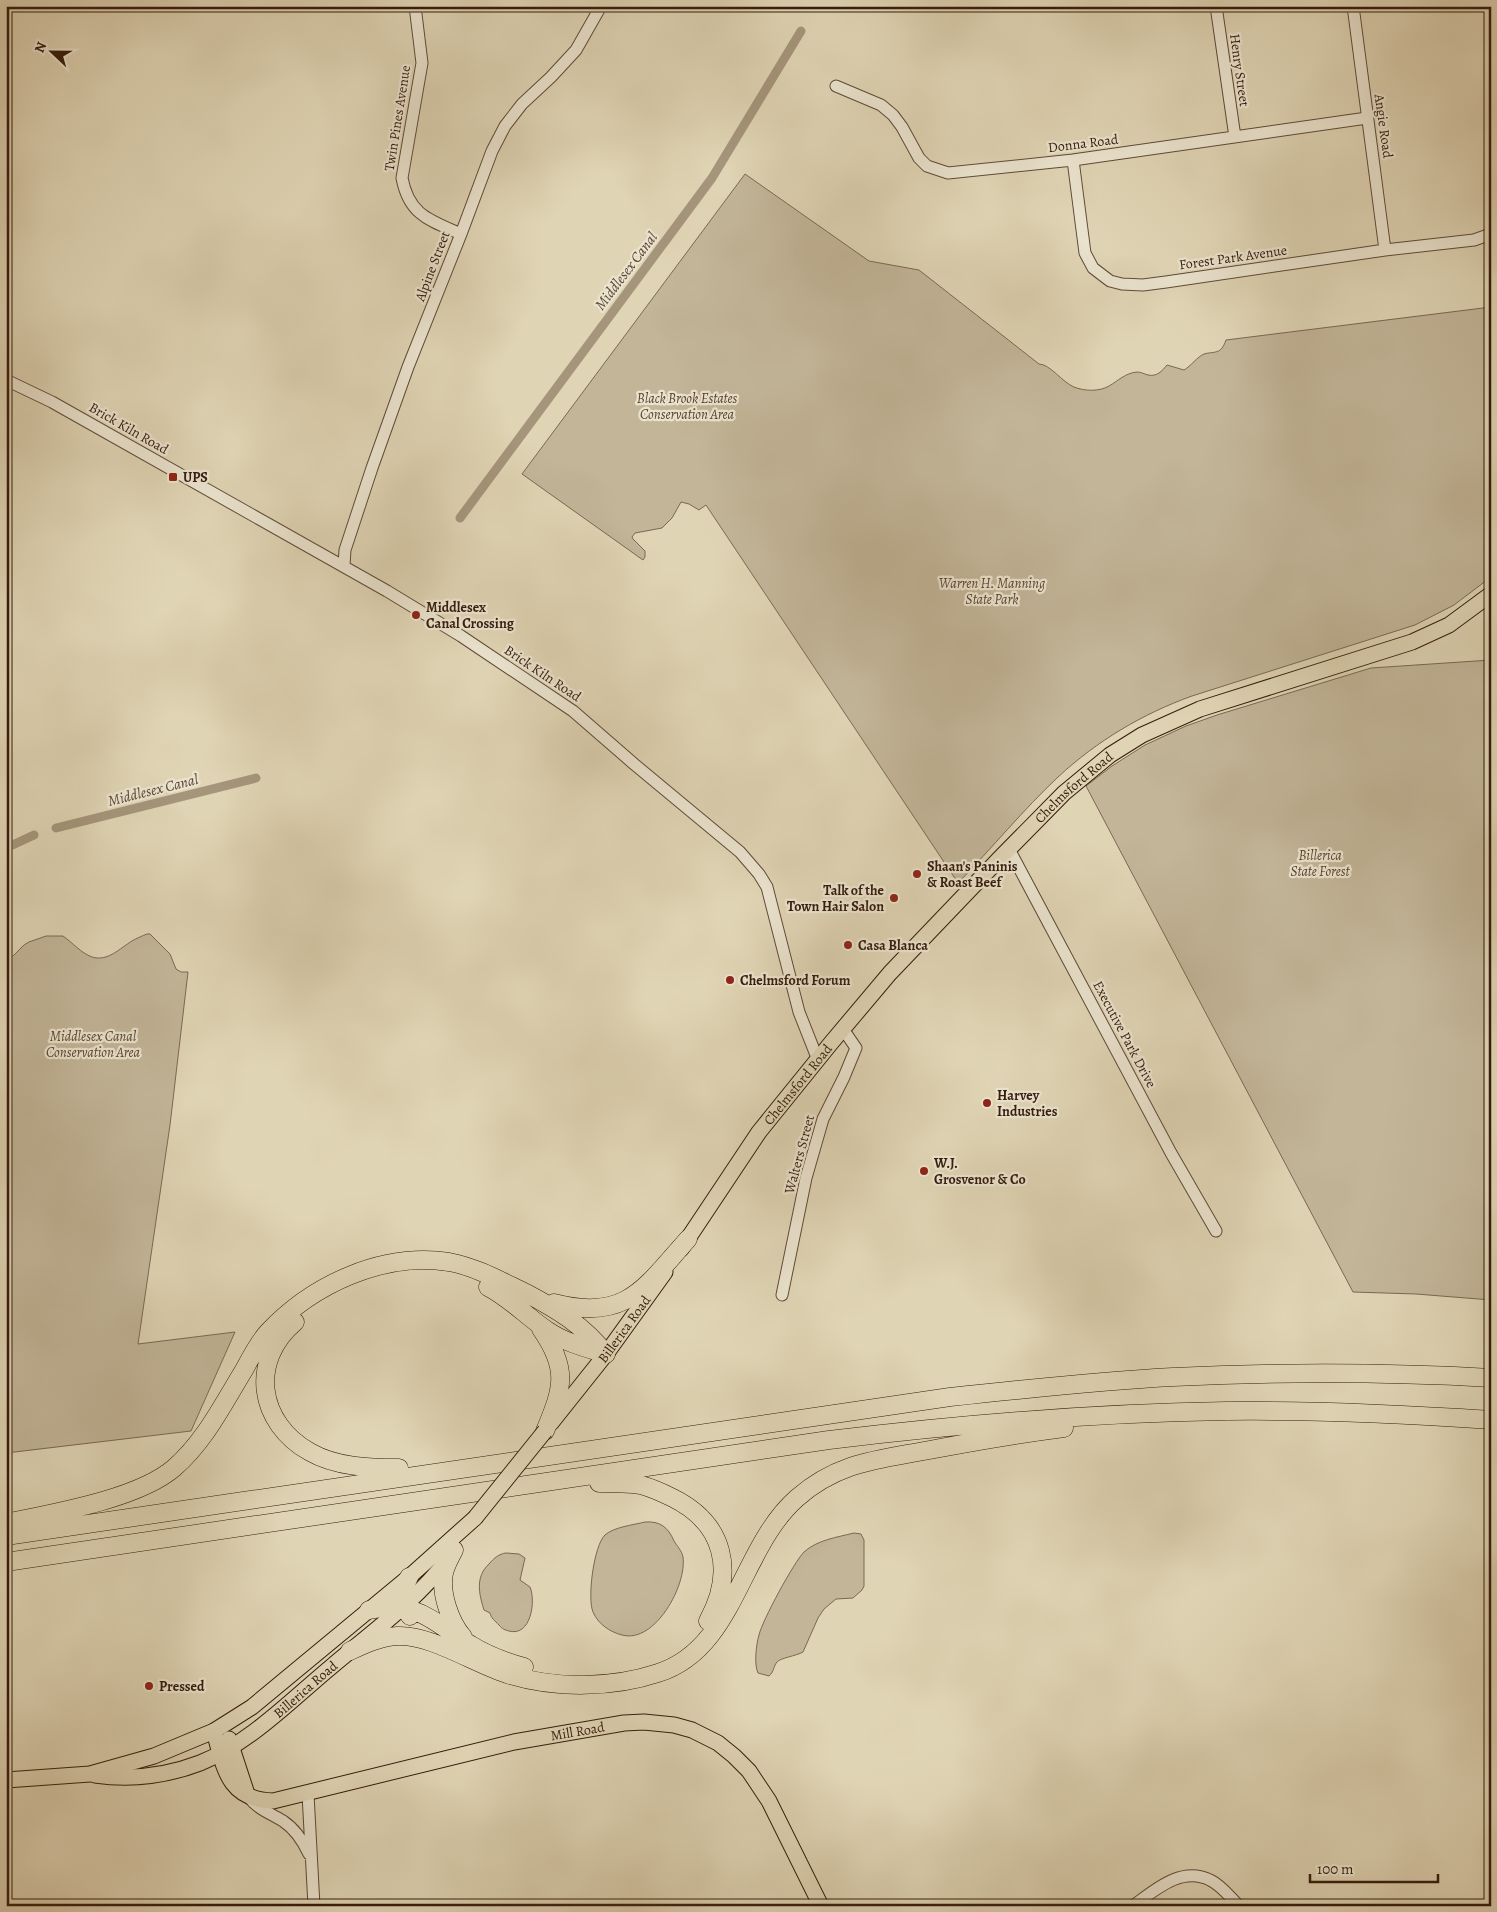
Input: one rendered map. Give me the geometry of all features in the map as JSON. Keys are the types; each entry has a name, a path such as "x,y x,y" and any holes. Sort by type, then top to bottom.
{"highway":[{"path":"532,1297 580,1309 603,1309 614,1306 640,1290 688,1239"},
{"path":"6,1523 88,1504 135,1490 173,1469 204,1437 253,1353 268,1332 292,1311 315,1295 354,1274 378,1266 403,1261 423,1260 449,1262 485,1273 573,1321 592,1336 606,1354"},
{"path":"462,1468 372,1468 335,1463 310,1453 290,1439 274,1418 266,1395 266,1369 280,1338 294,1323 334,1295 368,1280 402,1272 430,1271 474,1280 509,1298 537,1322 565,1341 606,1354"},
{"path":"537,1322 554,1350 561,1370 558,1398 545,1431"},
{"path":"6,1536 950,1397 1077,1384 1172,1377 1391,1374 1491,1378"},
{"path":"6,1562 830,1440 897,1432 1023,1420 1228,1411 1377,1413 1491,1420"},
{"path":"350,1651 368,1643 397,1636 422,1638 490,1669 539,1682 602,1683 631,1680 660,1673 682,1662 708,1641 721,1621 766,1533 797,1498 834,1474 875,1459 975,1441 1150,1414"},
{"path":"369,1610 384,1606 414,1609 470,1645 516,1665 544,1671 595,1672 626,1670 660,1661 683,1649 704,1628 716,1605 723,1574 720,1548 710,1527 686,1504 662,1492 623,1483 523,1486"},
{"path":"454,1550 444,1574 443,1588 454,1622 470,1645"},
{"path":"409,1577 402,1595 403,1607 423,1630 450,1650"}],"main road":[{"name":"Chelmsford Road","path":"760,1132 890,973 1070,787 1110,755 1169,721 1200,709 1412,642 1449,625 1491,594"},
{"name":"Billerica Road","path":"90,1774 119,1778 148,1776 197,1764 226,1750 258,1728 403,1607 429,1582 454,1550 475,1518 645,1303 760,1132"},
{"name":"Billerica Road","path":"6,1780 90,1774 154,1756 220,1728 252,1707 409,1577 475,1518"},
{"name":"Mill Road","path":"220,1728 226,1750 224,1770 232,1784 259,1800 273,1802 514,1742 624,1723 644,1722 674,1725 692,1730 718,1743 749,1771 769,1801 821,1906"}],"street":[{"name":"Twin Pines Avenue","path":"415,6 422,63 402,178 405,192 412,207 423,217 461,234"},
{"name":"Alpine Street","path":"344,566 346,550 372,468 408,367 492,151 505,126 522,104 552,78 576,50 601,6"},
{"name":"Henry Street","path":"1216,6 1235,137"},
{"name":"Angie Road","path":"1353,6 1385,250"},
{"name":"Donna Road","path":"836,86 881,105 893,115 902,127 919,158 927,166 948,173 1074,160 1368,118"},
{"name":"Forest Park Avenue","path":"1074,160 1085,253 1093,268 1110,281 1122,284 1143,285 1385,250 1474,240 1491,234"},
{"name":"Brick Kiln Road","path":"6,380 52,402 344,566 461,636 573,711 740,852 759,874 767,887 799,1012 818,1060"},
{"name":"Executive Park Drive","path":"1009,849 1171,1153 1216,1231"},
{"name":"Walters Street","path":"782,1295 806,1178 823,1119 856,1048 843,1029"},
{"path":"247,1794 258,1806 282,1820 295,1831 306,1846 311,1858"},
{"path":"308,1794 314,1906"},
{"path":"1133,1906 1166,1882 1190,1876 1210,1880 1239,1906"}],"green space":[{"name":"Warren H. Manning State Park","path":"745,174 869,261 919,270 1039,364 1047,367 1070,385 1082,389 1096,390 1105,388 1125,376 1138,372 1154,375 1167,365 1184,370 1201,355 1220,350 1226,340 1491,307 1491,577 1454,605 1415,625 1192,696 1138,720 1104,740 1058,777 958,883 706,505 699,510 681,502 672,518 662,528 635,533 632,537 633,539 645,551 643,560 522,474"},
{"name":"Billerica State Forest","path":"1491,660 1491,1300 1416,1294 1353,1292 1086,786 1112,766 1145,745 1186,726 1217,715 1371,668"},
{"name":"Middlesex Canal Conservation Area","path":"150,934 170,954 176,969 181,972 188,972 170,1125 138,1344 235,1332 191,1431 6,1453 6,963 24,945 46,936 63,936 84,953 92,957 103,958 114,954 134,940"},
{"path":"645,1522 659,1524 669,1532 681,1551 683,1569 674,1596 657,1622 646,1631 634,1635 622,1635 605,1627 593,1612 591,1584 595,1560 605,1535 618,1528"},
{"path":"854,1533 861,1534 864,1540 864,1586 862,1590 853,1598 836,1599 824,1609 803,1652 779,1661 769,1676 758,1673 756,1655 761,1628 799,1558 804,1552 815,1545"},
{"path":"506,1553 519,1554 525,1558 520,1580 530,1587 532,1593 530,1616 522,1629 516,1631 502,1628 490,1613 484,1610 479,1586 485,1569 493,1560"}],"waterway":[{"name":"Middlesex Canal","path":"460,518 712,178 801,31"},
{"name":"Middlesex Canal","path":"56,828 256,778"},
{"name":"Middlesex Canal","path":"6,848 34,835"}],"place":[{"name":"UPS","path":"173,477"},
{"name":"Middlesex Canal Crossing","path":"416,615"},
{"name":"Shaan's Paninis & Roast Beef","path":"917,874"},
{"name":"Talk of the Town Hair Salon","path":"894,898"},
{"name":"Casa Blanca","path":"848,945"},
{"name":"Chelmsford Forum","path":"730,980"},
{"name":"Harvey Industries","path":"987,1103"},
{"name":"W.J. Grosvenor & Co","path":"924,1171"},
{"name":"Pressed","path":"149,1686"}],"park label":[{"name":"Black Brook Estates Conservation Area","path":"687,406"}]}
